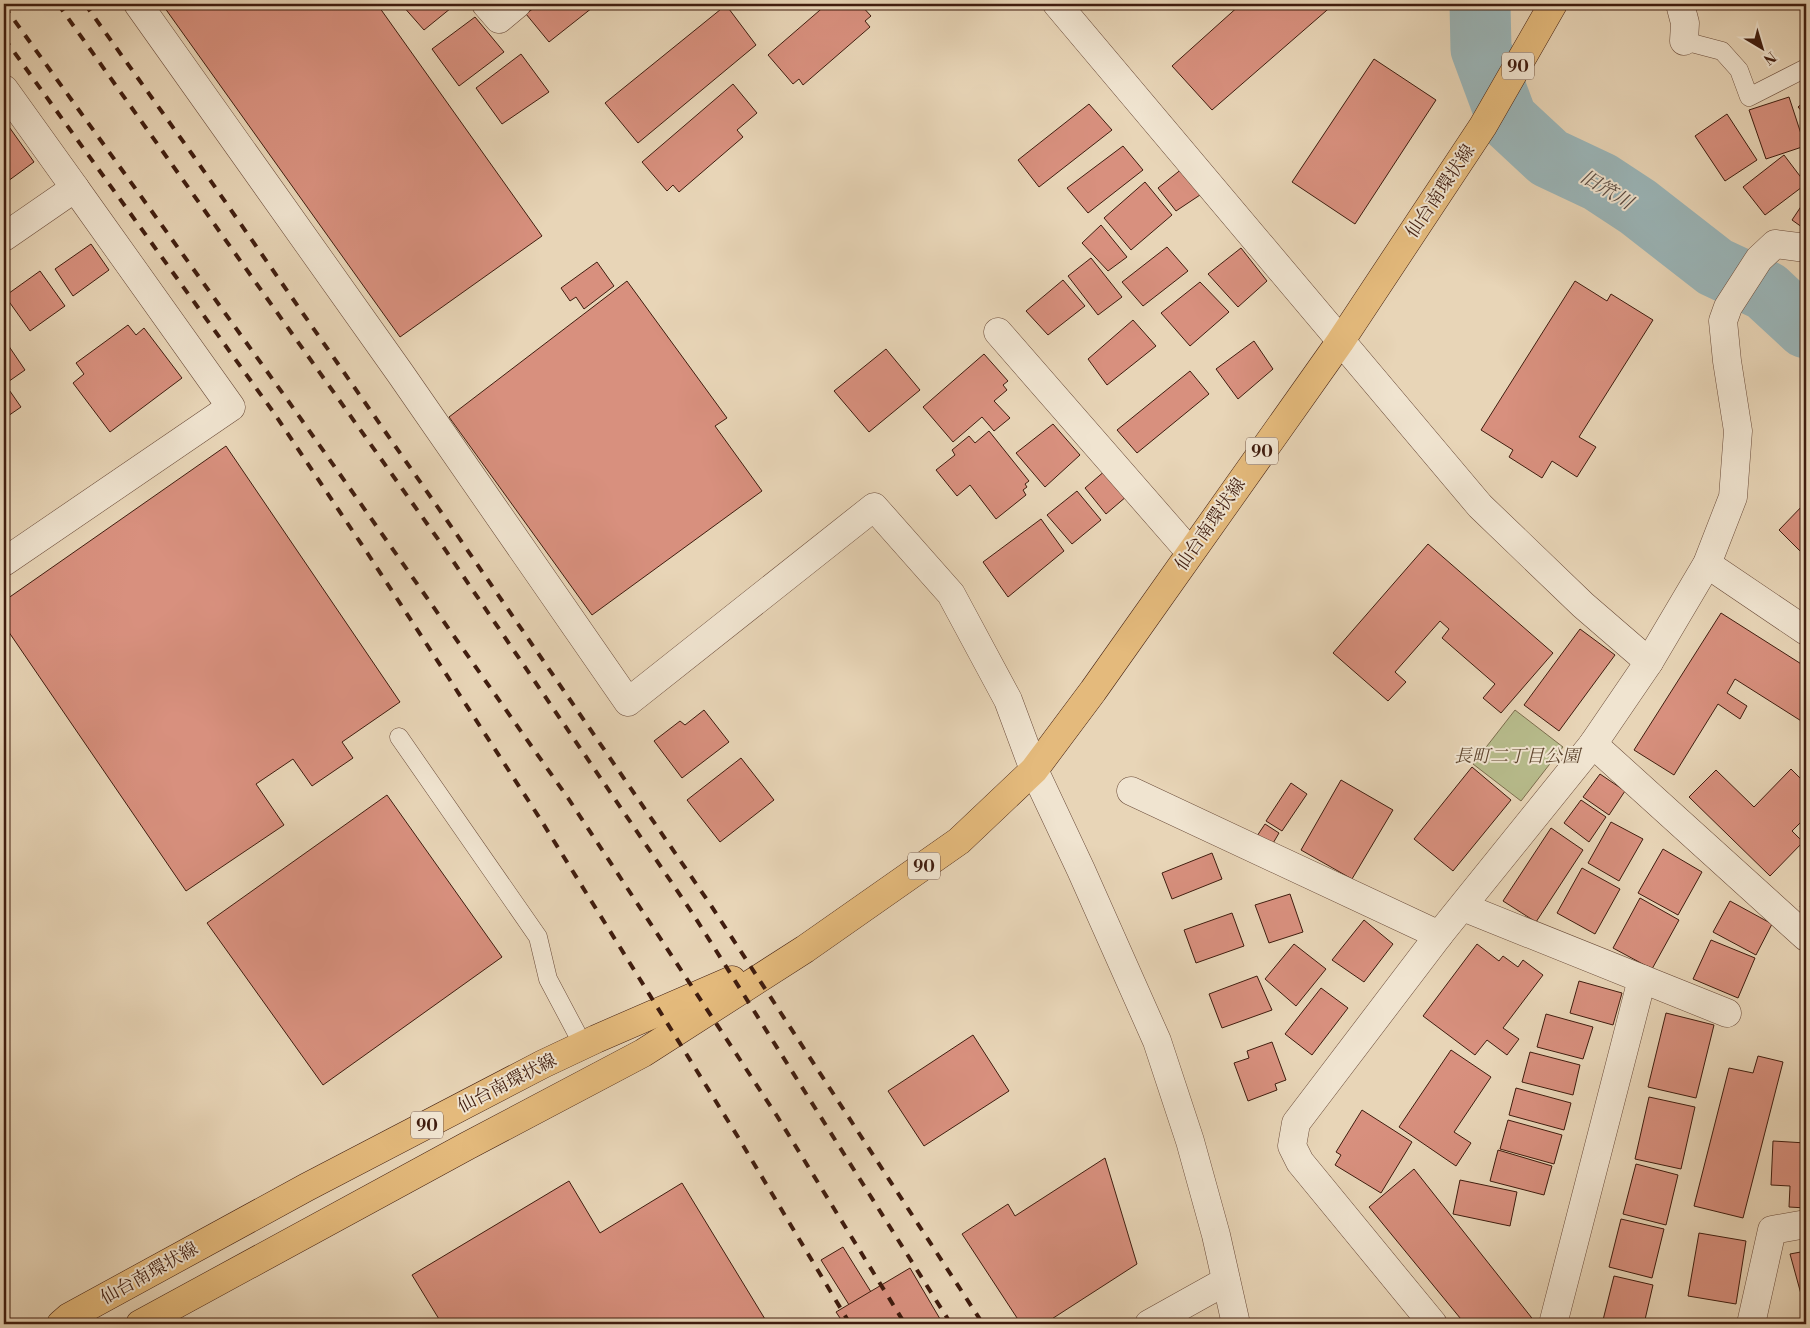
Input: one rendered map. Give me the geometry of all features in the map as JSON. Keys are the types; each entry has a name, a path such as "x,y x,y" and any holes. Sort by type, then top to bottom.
{"main road":[{"name":"仙台南環状線","path":"140,1324 434,1164 644,1053 805,949 959,841 1034,770 1093,691 1340,342 1483,126 1553,4"},
{"name":"仙台南環状線","path":"61,1324 69,1317 307,1187 583,1045 805,949"}],"street":[{"path":"138,4 400,373 628,702 874,507 951,594 1008,700 1034,770 1081,870 1156,1042 1190,1141 1216,1235 1236,1324"},
{"path":"486,4 499,18 517,4"},
{"path":"1057,4 1480,506 1583,605 1649,662"},
{"path":"1680,4 1685,23 1684,41"},
{"path":"4,89 231,407 4,562"},
{"path":"4,238 75,188"},
{"path":"1433,1324 1300,1162 1292,1146 1296,1124 1439,935 1593,744 1649,662 1707,564 1733,496 1738,431 1723,321 1728,307 1759,259 1775,244 1806,248"},
{"path":"998,332 1190,552"},
{"path":"1707,564 1806,631"},
{"path":"1593,744 1806,937"},
{"path":"1131,791 1439,935"},
{"path":"1463,907 1727,1013"},
{"path":"1553,1324 1642,979"},
{"path":"1751,1324 1772,1230 1806,1224"},
{"path":"1149,1324 1226,1281"}],"lane":[{"path":"1684,41 1722,51 1739,70 1749,97 1806,68"},
{"path":"399,737 538,937 548,979 583,1045"}],"green space":[{"name":"長町二丁目公園","path":"1515,710 1563,747 1521,801 1473,764"}],"building":[{"path":"162,4 377,4 542,236 400,337"},
{"path":"403,4 456,4 424,30"},
{"path":"539,4 597,4 549,42 526,14"},
{"path":"827,4 860,4 871,16 865,21 870,27 803,85 799,79 793,84 768,55"},
{"path":"1241,4 1334,4 1212,110 1172,66"},
{"path":"726,5 756,45 638,143 605,103"},
{"path":"475,17 504,52 459,86 432,49"},
{"path":"521,54 549,92 502,124 476,88"},
{"path":"1374,59 1436,100 1355,224 1292,182"},
{"path":"733,84 757,113 737,130 743,137 679,192 673,185 667,191 642,162"},
{"path":"1789,97 1805,146 1766,159 1749,110"},
{"path":"1806,100 1806,116 1798,107"},
{"path":"1089,104 1112,130 1039,187 1018,160"},
{"path":"1727,114 1757,160 1725,181 1695,136"},
{"path":"7,124 34,162 4,184 4,126"},
{"path":"1123,146 1143,170 1088,213 1067,188"},
{"path":"1784,155 1806,184 1765,215 1743,187"},
{"path":"1183,168 1203,193 1176,211 1158,188"},
{"path":"1145,182 1172,215 1131,250 1104,218"},
{"path":"1806,199 1806,230 1792,220"},
{"path":"1101,225 1127,257 1108,271 1082,243"},
{"path":"91,244 109,270 73,296 55,269"},
{"path":"1167,247 1188,271 1143,306 1122,282"},
{"path":"1241,248 1267,281 1238,307 1208,274"},
{"path":"1091,258 1122,297 1098,315 1068,276"},
{"path":"597,262 614,286 584,309 576,297 570,301 561,288"},
{"path":"40,271 65,306 30,331 5,296"},
{"path":"1063,280 1085,306 1048,335 1026,311"},
{"path":"627,281 727,418 715,426 762,491 592,615 449,417"},
{"path":"1575,281 1607,301 1611,294 1653,320 1579,437 1596,447 1577,477 1552,461 1542,478 1509,457 1513,450 1481,430"},
{"path":"1200,282 1229,312 1190,346 1161,313"},
{"path":"1133,320 1156,346 1107,385 1088,359"},
{"path":"128,325 136,335 144,328 182,378 110,432 73,383 84,374 76,363"},
{"path":"4,339 25,370 5,384 21,407 8,416 4,410"},
{"path":"1254,341 1273,369 1238,399 1216,369"},
{"path":"886,349 920,390 869,432 834,391"},
{"path":"984,354 1008,381 1003,385 1007,390 994,401 1010,418 994,431 982,417 953,442 923,407"},
{"path":"1190,371 1209,394 1137,453 1117,430"},
{"path":"1053,424 1080,455 1045,487 1016,453"},
{"path":"989,431 1029,481 1025,484 1027,487 1023,490 1026,495 996,519 970,485 957,496 936,470 955,455 952,450 969,436 975,443"},
{"path":"226,446 400,702 342,742 353,758 312,786 293,759 256,784 284,825 186,891 4,625 4,601"},
{"path":"1106,470 1127,496 1106,514 1085,488"},
{"path":"1077,491 1101,520 1072,544 1047,515"},
{"path":"1806,502 1806,557 1779,530"},
{"path":"1041,519 1064,551 1008,597 983,562"},
{"path":"1428,544 1553,653 1501,713 1483,698 1495,684 1442,638 1449,629 1440,621 1395,672 1406,682 1388,701 1333,653"},
{"path":"1721,613 1806,667 1806,724 1735,679 1727,693 1747,706 1740,719 1718,704 1674,775 1634,750"},
{"path":"1580,629 1615,655 1559,731 1524,705"},
{"path":"704,710 729,742 682,778 654,741 680,721 685,725"},
{"path":"741,758 774,800 720,842 687,800"},
{"path":"1472,767 1511,800 1453,871 1414,839"},
{"path":"1791,769 1806,784 1806,817 1792,831 1803,842 1770,876 1689,797 1716,770 1754,807"},
{"path":"1600,774 1625,791 1609,815 1583,797"},
{"path":"1341,780 1393,810 1352,879 1301,850"},
{"path":"1291,783 1307,794 1282,831 1266,821"},
{"path":"387,795 502,957 323,1085 207,923"},
{"path":"1581,800 1606,817 1589,842 1564,823"},
{"path":"1611,822 1643,839 1619,881 1588,863"},
{"path":"1265,824 1279,833 1272,845 1257,836"},
{"path":"1551,828 1583,850 1536,922 1503,901"},
{"path":"1663,849 1702,872 1678,915 1638,893"},
{"path":"1212,853 1222,879 1172,899 1162,873"},
{"path":"1582,868 1620,889 1595,934 1557,913"},
{"path":"1290,894 1303,932 1269,943 1255,905"},
{"path":"1806,894 1806,910 1800,907"},
{"path":"1640,898 1679,920 1652,969 1613,948"},
{"path":"1730,901 1772,924 1756,955 1713,932"},
{"path":"1232,913 1244,946 1196,963 1184,930"},
{"path":"1364,920 1393,944 1364,982 1332,960"},
{"path":"1711,940 1755,958 1738,998 1693,979"},
{"path":"1294,944 1326,969 1296,1006 1265,979"},
{"path":"1477,944 1499,961 1503,956 1518,967 1523,960 1543,975 1503,1028 1519,1039 1507,1055 1487,1040 1475,1055 1423,1016"},
{"path":"1257,976 1272,1010 1222,1028 1209,994"},
{"path":"1579,981 1622,993 1613,1025 1570,1013"},
{"path":"1321,988 1348,1008 1312,1055 1285,1034"},
{"path":"1666,1013 1714,1025 1696,1098 1648,1087"},
{"path":"1546,1014 1593,1027 1583,1059 1537,1047"},
{"path":"973,1035 1009,1091 924,1146 888,1091"},
{"path":"1272,1042 1286,1080 1275,1084 1277,1090 1248,1101 1234,1063 1249,1058 1247,1051"},
{"path":"1451,1050 1491,1077 1454,1132 1471,1143 1456,1166 1399,1127"},
{"path":"1530,1052 1580,1065 1573,1095 1522,1082"},
{"path":"1758,1056 1783,1062 1743,1218 1694,1206 1729,1068 1753,1073"},
{"path":"1516,1088 1571,1103 1564,1130 1509,1115"},
{"path":"1649,1097 1695,1107 1681,1169 1635,1159"},
{"path":"1362,1110 1412,1142 1381,1193 1335,1165 1341,1155 1336,1152"},
{"path":"1508,1120 1562,1135 1554,1164 1500,1149"},
{"path":"1773,1141 1806,1143 1806,1208 1789,1207 1790,1186 1771,1185"},
{"path":"1498,1150 1552,1166 1544,1195 1490,1181"},
{"path":"1105,1158 1137,1264 1044,1324 1021,1324 962,1234 1008,1204 1015,1216"},
{"path":"1636,1164 1678,1175 1666,1225 1623,1214"},
{"path":"1414,1169 1535,1324 1465,1324 1369,1207"},
{"path":"1460,1180 1517,1192 1510,1226 1453,1214"},
{"path":"569,1181 600,1233 682,1183 768,1324 442,1324 412,1275"},
{"path":"1621,1219 1664,1229 1652,1278 1609,1267"},
{"path":"1699,1233 1746,1241 1736,1304 1688,1296"},
{"path":"843,1247 891,1324 861,1324 821,1260"},
{"path":"1806,1251 1806,1305 1804,1305 1790,1254"},
{"path":"910,1268 943,1324 844,1324 836,1312"},
{"path":"1614,1276 1653,1285 1644,1324 1602,1324"}],"waterway":[{"name":"旧笊川","path":"1480,4 1481,49 1507,119 1549,158 1600,182 1638,207 1715,267 1766,291 1806,328"}],"railway":[{"path":"58,4 440,542 693,914 951,1324"},
{"path":"85,4 192,154 455,532 710,904 983,1324"},
{"path":"4,6 289,402 568,798 777,1116 905,1324"},
{"path":"4,38 274,413 368,554 539,817 738,1137 850,1324"}]}
